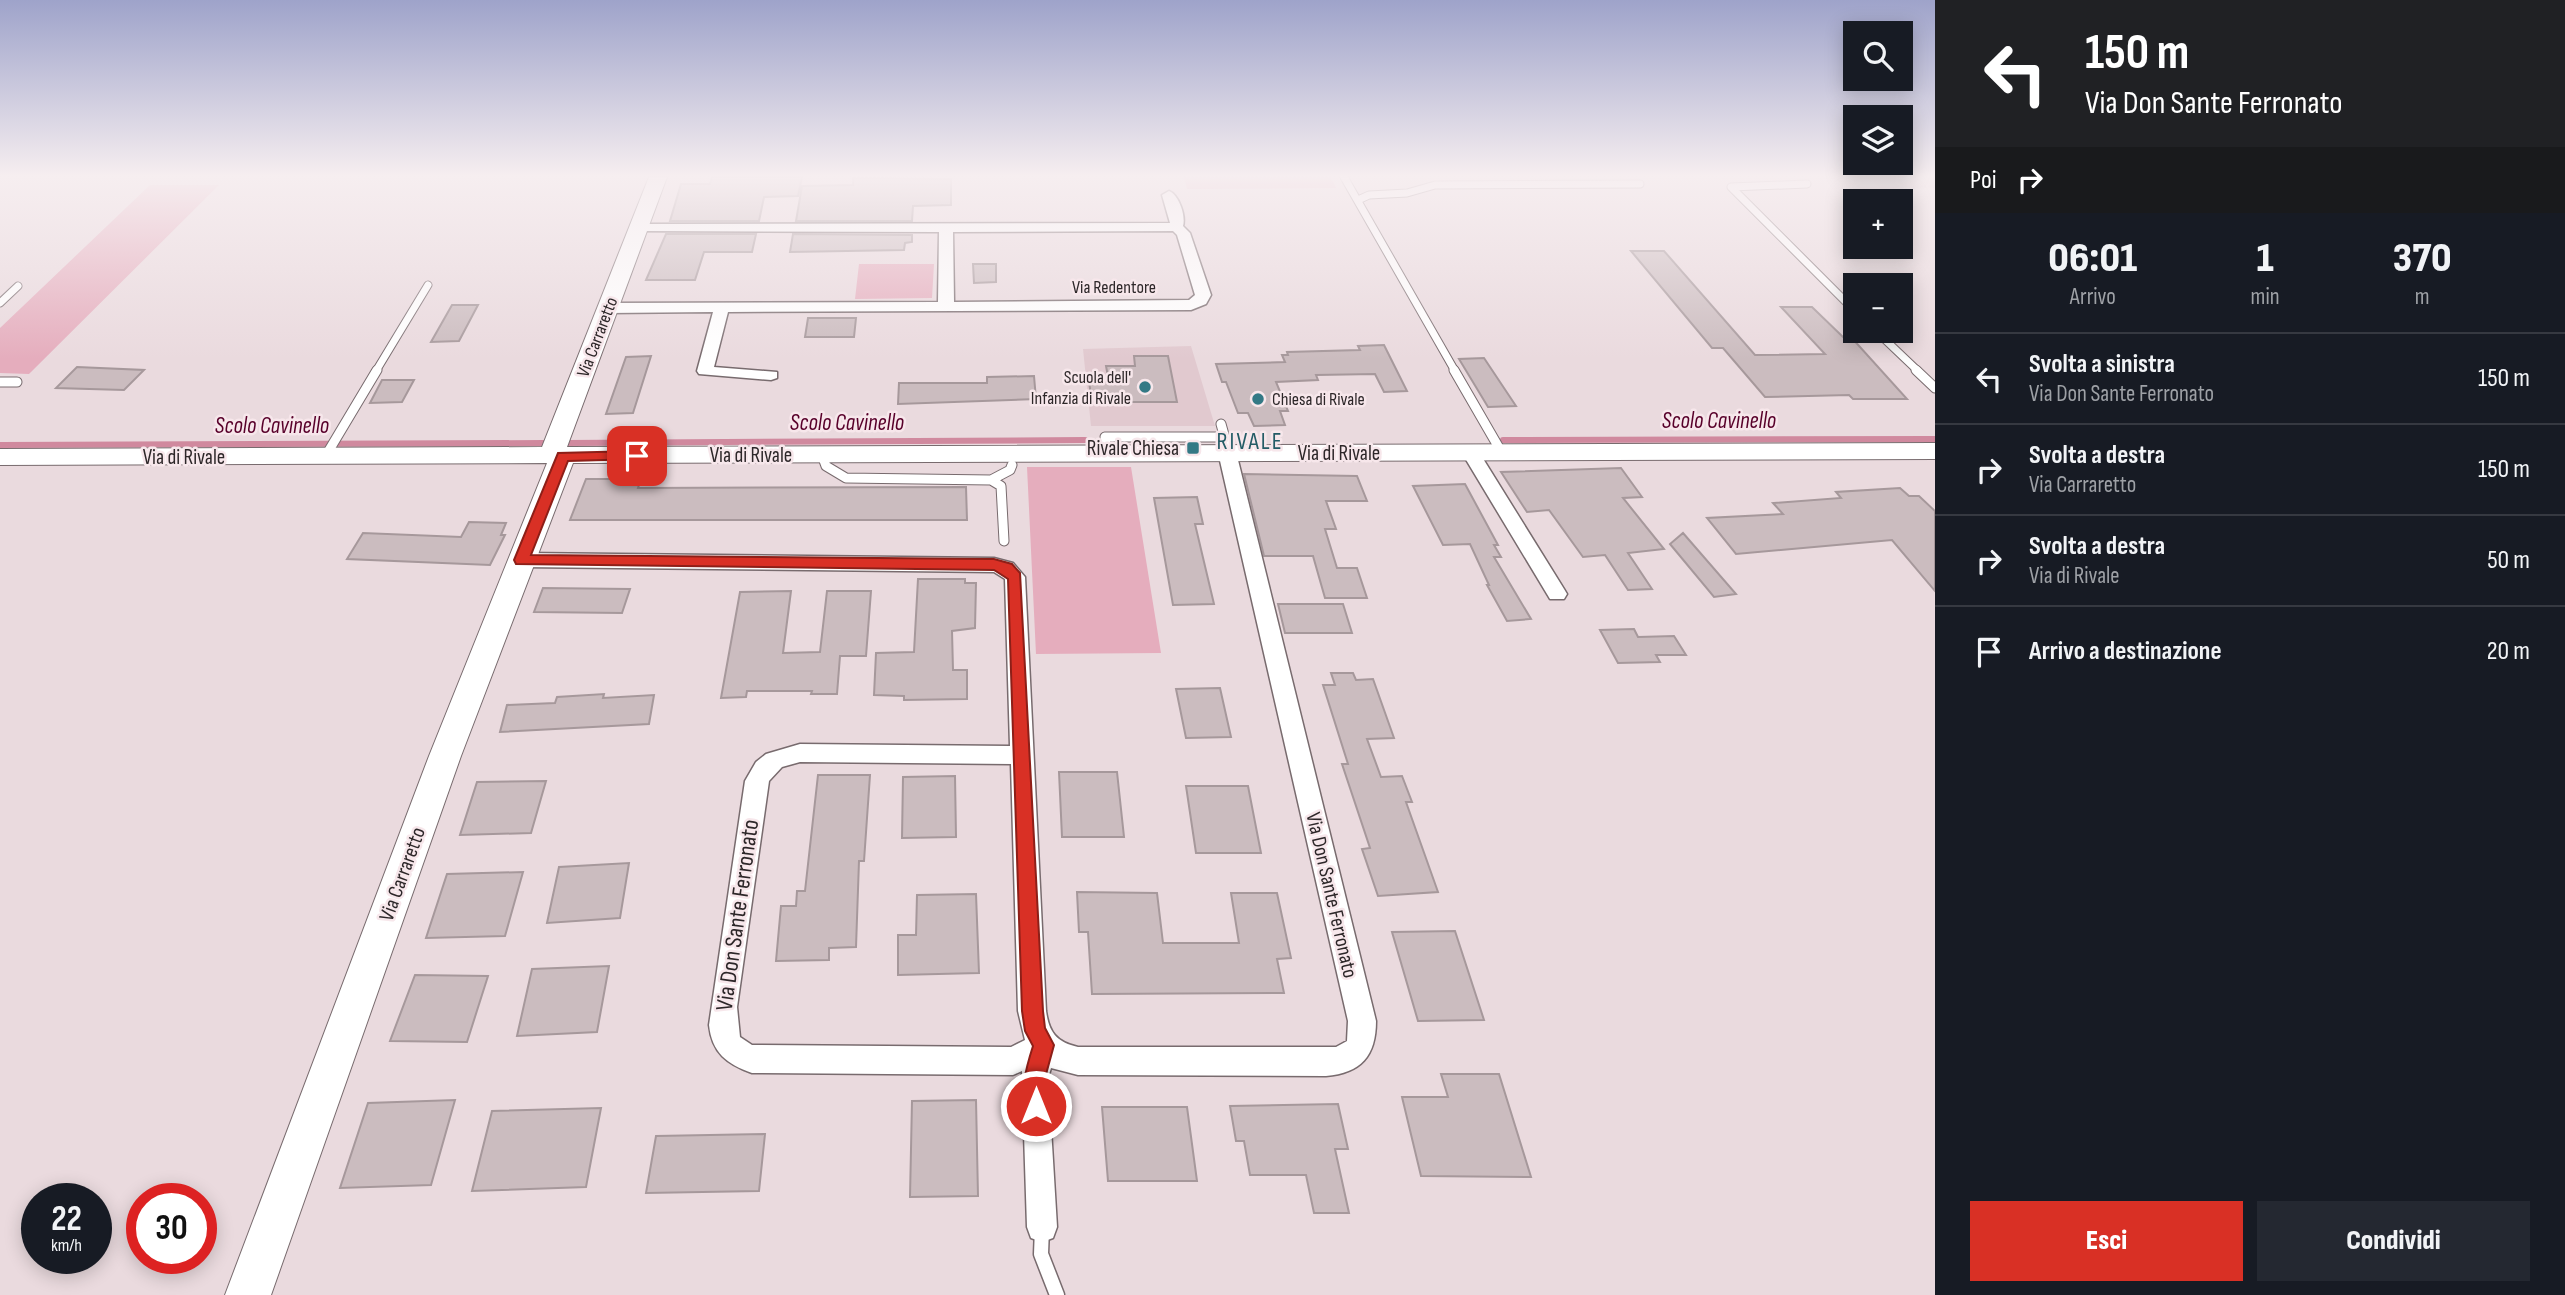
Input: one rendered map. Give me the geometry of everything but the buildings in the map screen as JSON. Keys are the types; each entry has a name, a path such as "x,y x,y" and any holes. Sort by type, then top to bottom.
{"street":[{"name":"Via Carraretto","path":"248,1295 445,757 521,560 608,308 635,237"},
{"path":"946,237 946,307"},
{"name":"Via Redentore","path":"608,308 1181,306 1198,303 1203,299 1185,237"},
{"path":"722,307 705,371 771,374"},
{"name":"Via di Rivale","path":"0,457 330,448 557,456 822,455 1011,460 1226,444 1471,453 1935,451"},
{"name":"Via Don Sante Ferronato","path":"1024,755 800,753 784,756 762,769 757,781 721,1025 726,1043 737,1055 752,1059 1013,1061 1043,1045 1059,1056 1078,1061 1325,1062 1344,1061 1357,1054 1363,1041 1362,1021 1226,444"},
{"path":"1471,453 1557,594"},
{"path":"521,560 994,565 1006,568 1015,577 1032,1011 1035,1031 1043,1045 1034,1078 1042,1227"}],"lane":[{"path":"1379,237 1502,453"},
{"path":"1781,237 1843,299"},
{"path":"330,448 428,285"},
{"path":"0,303 18,286"},
{"path":"1888,343 1935,388"},
{"path":"0,382 17,382"},
{"name":"Via Don Sante Ferronato","path":"1222,424 1226,444"},
{"path":"822,455 826,466 846,478 991,480 1010,470 1011,460"},
{"path":"991,480 1001,486 1004,541"},
{"path":"1042,1227 1041,1254 1057,1295"}],"shaded area":[{"path":"95,237 166,237 29,374 0,373 0,328"},
{"path":"859,264 934,264 932,298 855,299"},
{"name":"Scuola dell' Infanzia di Rivale","path":"1191,346 1215,426 1091,426 1083,349"},
{"path":"1027,467 1131,467 1161,653 1036,654"}],"waterway":[{"name":"Scolo Cavinello","path":"1503,440 1935,439"},
{"name":"Scolo Cavinello","path":"567,443 1085,440"},
{"name":"Scolo Cavinello","path":"0,445 544,443"}],"place":[{"name":"Scuola dell' Infanzia di Rivale","path":"1145,387"},
{"name":"Chiesa di Rivale","path":"1258,399"},
{"name":"Rivale Chiesa","path":"1193,448"}],"district":[{"name":"RIVALE","path":"1250,441"}],"route":[{"path":"637,456 563,456 521,560 994,565 1006,568 1015,577 1032,1011 1035,1031 1043,1045 1034,1078 1036,1106"}]}
